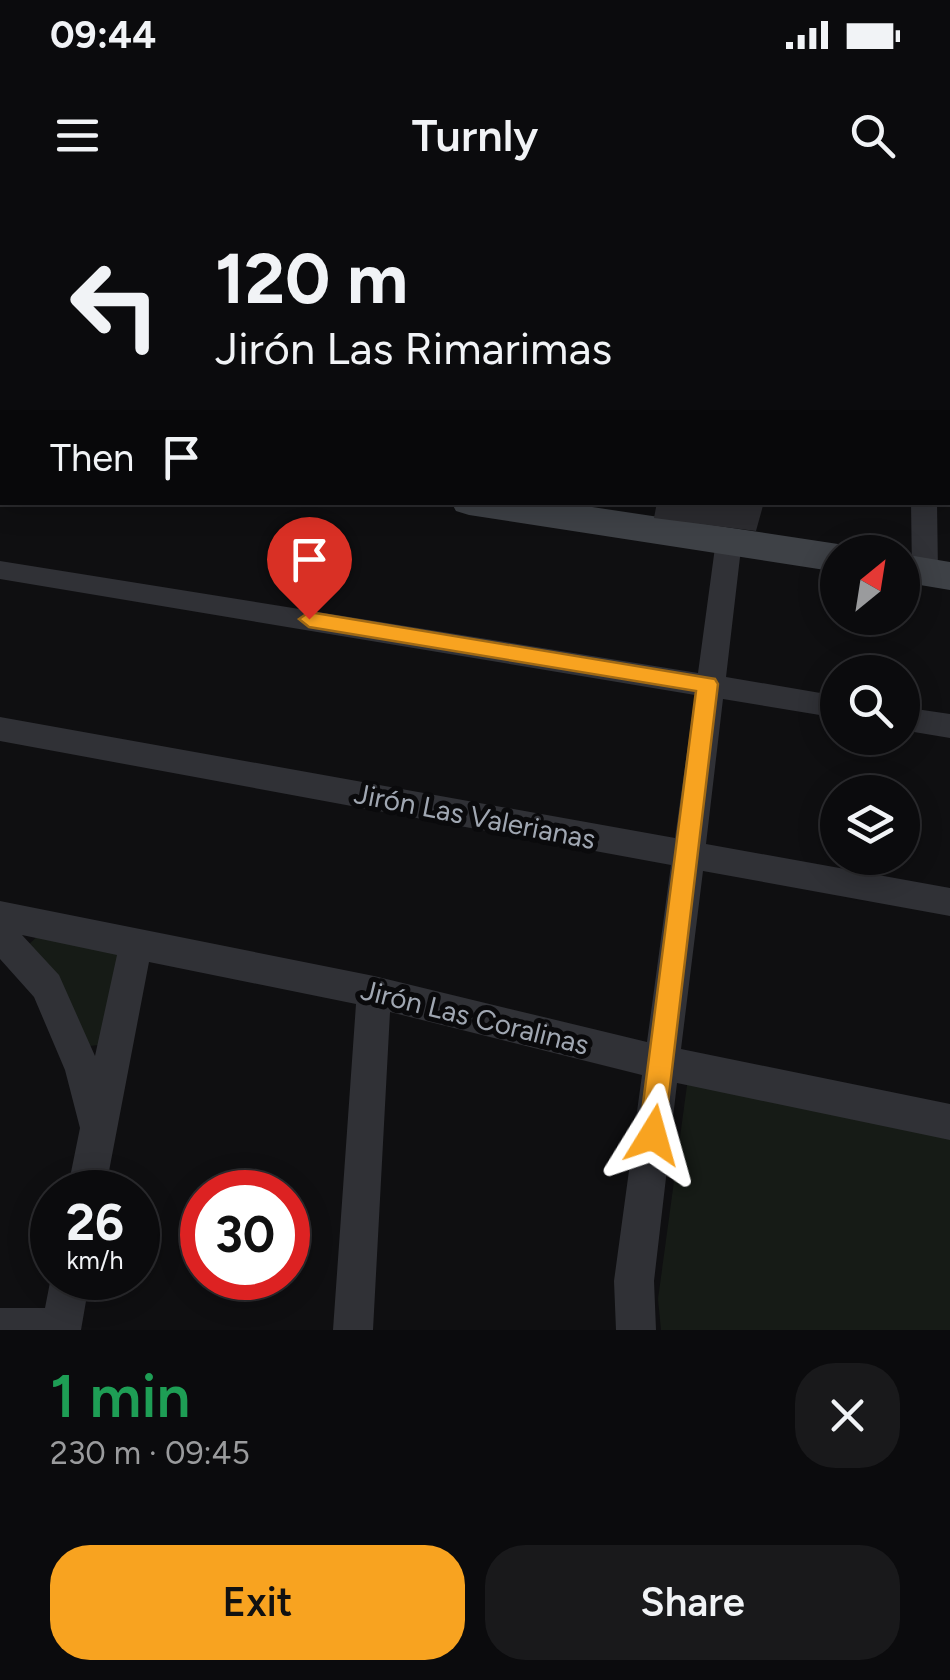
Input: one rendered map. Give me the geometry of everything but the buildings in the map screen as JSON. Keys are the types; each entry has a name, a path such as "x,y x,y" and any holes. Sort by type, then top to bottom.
{"street":[{"path":"489,505 820,555"},
{"path":"924,505 926,572"},
{"path":"636,1330 634,1281 728,540"},
{"path":"0,570 820,704"},
{"path":"920,721 950,726"},
{"name":"Jirón Las Valerianas","path":"0,729 950,902"},
{"name":"Jirón Las Coralinas","path":"0,916 374,992 663,1063 950,1122"},
{"path":"0,935 48,986 83,1070 98,1128"},
{"path":"90,1170 136,942"},
{"path":"352,1330 374,992"},
{"path":"0,1328 61,1329 66,1300"}],"shaded area":[{"path":"40,934 121,952 106,1044 90,1046 27,946"},
{"path":"688,1078 950,1134 950,1330 661,1330 658,1299"}],"route":[{"path":"309,619 708,684 653,1135"}]}
